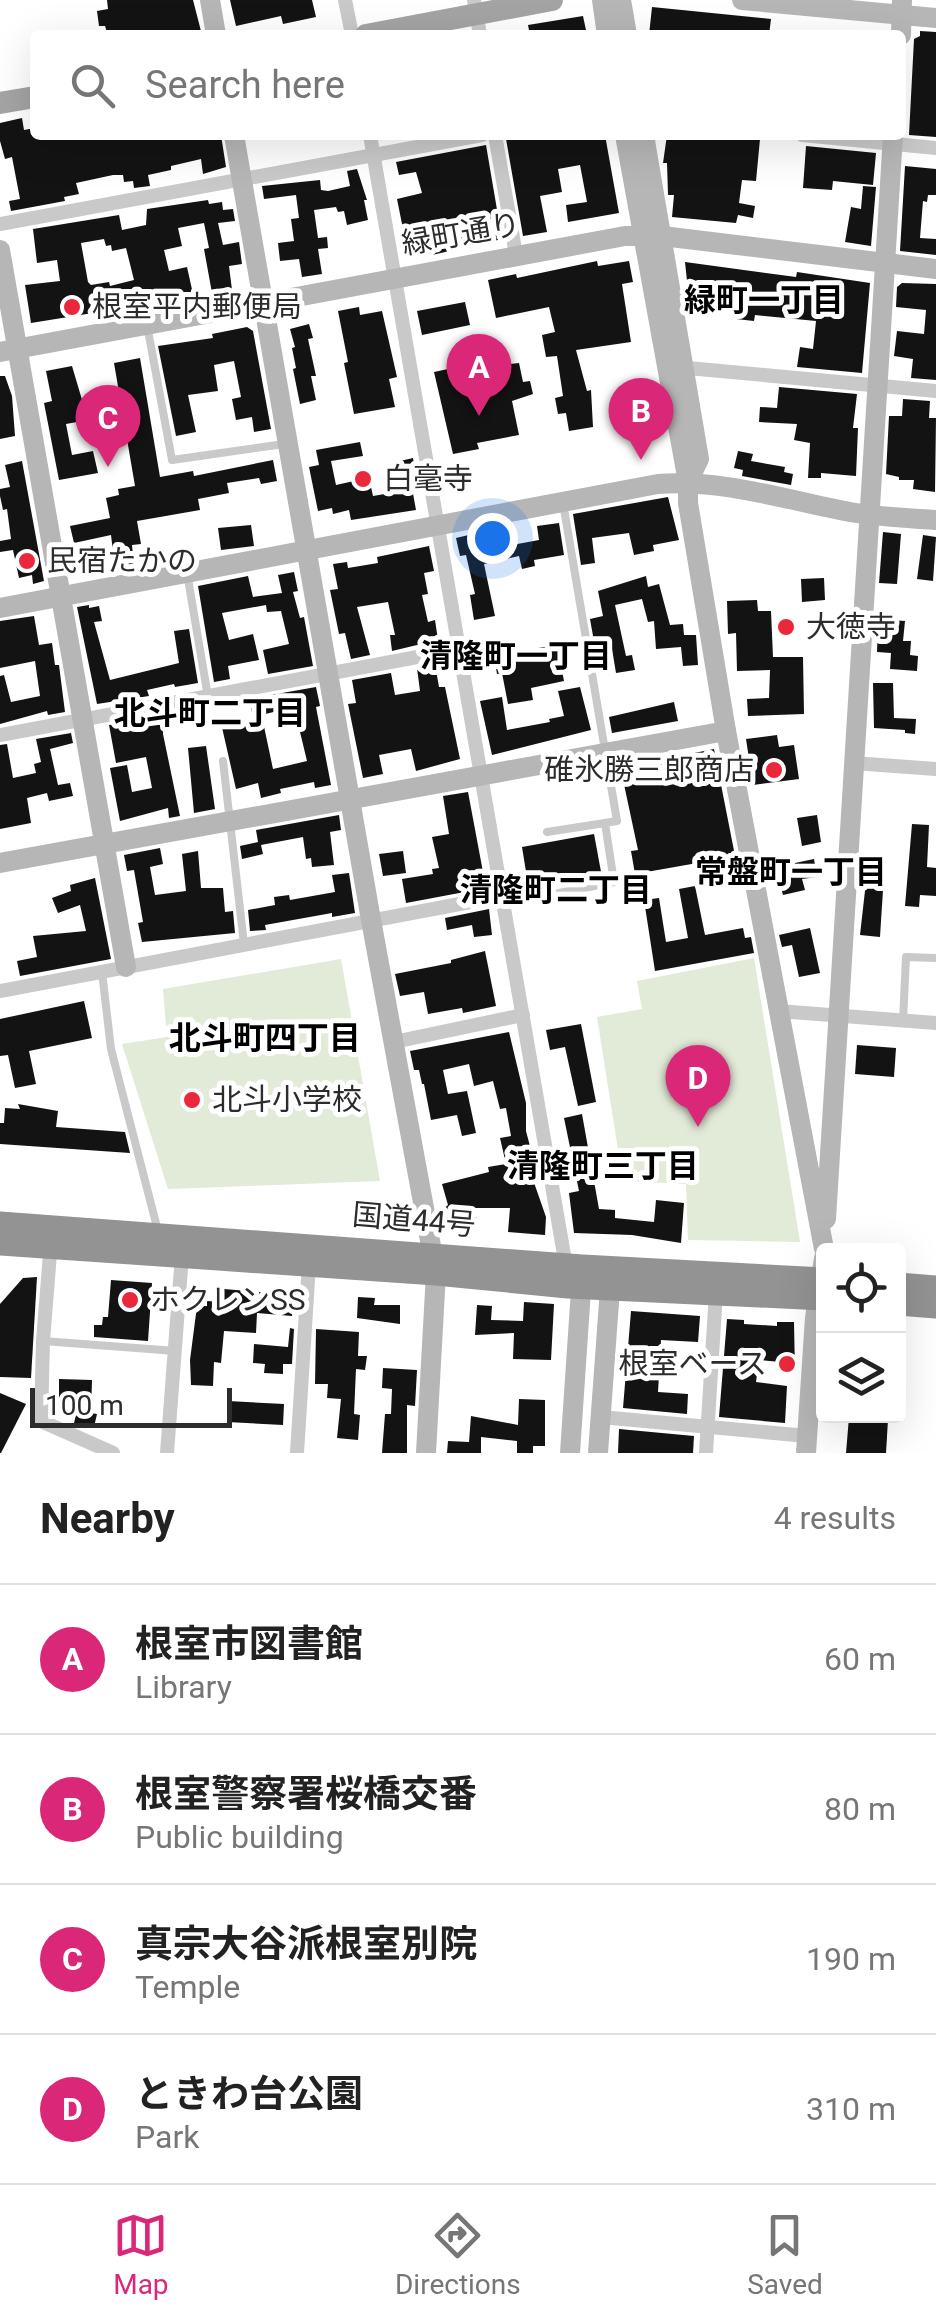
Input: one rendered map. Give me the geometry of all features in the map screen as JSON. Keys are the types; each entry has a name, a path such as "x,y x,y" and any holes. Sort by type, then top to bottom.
{"highway":[{"name":"国道44号","path":"0,1224 52,1238 182,1256 309,1264 435,1264"},
{"name":"国道44号","path":"0,1243 159,1234 716,1292 816,1274"},
{"name":"国道44号","path":"610,1278 816,1273"},
{"path":"906,1286 936,1288"},
{"path":"906,1304 936,1306"}],"main road":[{"path":"395,30 552,0"},
{"path":"0,103 30,98"}],"street":[{"path":"210,0 215,30"},
{"path":"345,0 351,30"},
{"path":"602,0 605,30"},
{"path":"622,0 626,30"},
{"path":"742,0 936,18"},
{"path":"235,140 435,1264 426,1453"},
{"path":"371,140 523,1015 574,1276 570,1453"},
{"path":"0,224 453,140"},
{"path":"497,140 516,254"},
{"path":"626,140 652,236 675,367 698,459 688,482 688,503 818,1243"},
{"path":"644,140 652,236"},
{"path":"825,1243 893,140 936,148"},
{"name":"緑町通り","path":"9,350 516,254 652,236 936,268"},
{"path":"0,250 9,350 61,596 126,967"},
{"path":"675,367 936,391"},
{"path":"0,608 562,502 688,482 868,514 936,520"},
{"path":"0,734 460,649"},
{"path":"0,863 726,730"},
{"path":"854,763 936,769"},
{"path":"0,991 502,896"},
{"path":"778,1011 936,1023"},
{"path":"394,1042 523,1015"},
{"path":"52,1238 42,1342 41,1421 113,1453"},
{"path":"168,1453 182,1256"},
{"path":"297,1453 309,1264"},
{"path":"598,1453 610,1278"},
{"path":"706,1453 716,1292"},
{"path":"600,1418 708,1428 806,1444 816,1308"}],"lane":[{"path":"148,325 172,460 263,444 288,444"},
{"path":"547,832 617,821 562,502"},
{"path":"187,572 208,697"},
{"path":"222,761 244,944"},
{"path":"544,896 614,882 605,823"},
{"path":"902,1021 906,958 936,958"},
{"path":"102,972 111,1049 159,1234"},
{"path":"42,1342 176,1350"}],"green space":[{"path":"754,958 800,1242 688,1240 686,1184 623,1181 597,1017 642,1009 637,981"},
{"path":"341,959 380,1181 168,1189 122,1044 167,1037 163,989"}],"building":[{"path":"107,0 193,0 201,30 106,30 99,26 97,11 108,9"},
{"path":"230,0 312,0 316,17 283,24 281,16 236,26"},
{"path":"652,7 771,19 770,30 650,30"},
{"path":"583,16 586,30 529,30 528,25"},
{"path":"920,31 936,32 936,137 909,135 914,39"},
{"path":"22,118 24,130 30,129 30,140 222,140 226,167 203,174 201,159 148,175 150,186 134,188 133,181 124,182 123,175 113,175 76,183 79,194 64,197 65,201 11,211 9,201 20,199 12,157 5,159 0,141 0,123"},
{"path":"506,140 606,140 619,213 568,222 566,205 587,202 580,165 558,169 562,192 540,196 547,232 523,236"},
{"path":"666,140 760,140 756,181 742,180 739,203 755,206 753,218 738,215 736,223 672,217 674,195 668,195 667,163 663,163"},
{"path":"486,145 502,239 432,255 431,245 407,249 397,199 422,193 416,172 399,175 396,162"},
{"path":"806,146 876,153 873,185 833,181 832,190 803,188"},
{"path":"905,166 936,169 936,195 928,195 927,202 923,201 920,238 936,239 936,255 900,251"},
{"path":"357,169 367,200 368,220 347,225 344,211 338,212 336,207 314,210 318,238 327,237 328,248 318,249 322,274 302,277 299,259 280,261 278,243 294,241 291,219 299,218 296,195 264,199 262,186 320,180 321,190 328,191 350,186 347,171"},
{"path":"863,186 876,187 871,246 845,242 851,207 861,209"},
{"path":"208,200 209,204 222,202 223,210 233,209 235,221 218,223 223,245 239,242 242,264 229,266 232,290 212,293 204,223 178,228 182,246 164,250 169,271 187,267 193,294 131,304 131,308 119,313 100,316 99,312 31,323 25,285 60,281 57,260 37,263 33,229 119,215 122,230 146,225 147,209","holes":["104,239 106,246 111,245 112,251 126,248 134,280 110,286 109,282 88,282 81,243"]},
{"path":"597,261 598,266 629,261 633,282 622,284 631,342 576,350 587,391 591,390 593,427 569,431 566,413 558,414 555,398 563,396 557,356 546,357 542,335 555,332 549,307 496,318 488,280 516,274 517,278"},
{"path":"685,262 870,283 862,373 797,367 800,347 813,349 816,321 755,315 754,321 736,319 738,312 730,311 731,306 704,302 703,310 690,309"},
{"path":"902,283 936,284 936,380 911,378 913,359 894,356 897,331 924,334 926,310 896,307 897,287"},
{"path":"465,302 470,325 422,335 417,311"},
{"path":"359,307 360,315 382,311 397,377 389,379 395,407 354,414 338,311"},
{"path":"309,324 316,400 300,404 290,329"},
{"path":"247,327 253,331 271,429 254,432 252,417 236,420 232,399 241,397 234,361 214,365 218,391 188,395 196,432 176,436 158,346 213,338 212,334"},
{"path":"140,358 160,477 193,471 194,476 273,460 277,481 261,484 259,478 227,483 229,493 198,499 200,510 137,521 141,544 132,545 134,566 115,568 111,535 74,543 70,526 110,518 106,498 119,495 118,489 135,486 114,363"},
{"path":"490,360 491,366 519,363 523,382 530,381 533,394 512,401 519,435 477,443 479,449 453,454 434,372"},
{"path":"72,366 88,420 66,424 72,455 93,451 98,473 59,480 44,403 52,401 46,371"},
{"path":"0,376 5,376 12,396 15,436 0,439"},
{"path":"779,387 857,394 853,428 858,428 856,476 821,473 821,478 808,478 810,443 794,440 797,424 759,422 760,407 777,408"},
{"path":"903,399 930,401 929,418 936,418 935,492 913,489 914,480 899,480 886,474 889,416 902,416"},
{"path":"360,442 363,456 331,461 336,485 363,479 365,489 371,487 373,496 402,491 396,462 413,458 416,476 410,477 416,510 351,520 349,510 333,514 332,508 318,511 309,467 319,465 316,450"},
{"path":"738,451 753,454 751,461 785,467 784,472 793,474 791,485 742,476 743,470 734,468"},
{"path":"22,461 44,581 33,584 32,575 19,578 13,550 0,552 0,541 11,539 7,509 3,510 0,496 0,489 10,487 5,465"},
{"path":"668,497 679,540 653,545 654,551 634,555 629,533 592,538 595,563 581,565 573,514"},
{"path":"559,523 564,555 534,560 535,566 522,569 519,556 484,564 495,616 474,620 470,595 475,594 466,555 460,556 456,538 473,534 475,540 509,532 512,545 539,540 537,526"},
{"path":"251,525 254,546 221,550 218,528"},
{"path":"883,532 901,534 897,584 879,583"},
{"path":"923,535 936,537 933,581 917,579"},
{"path":"429,546 434,571 424,573 428,594 422,595 428,622 435,620 438,640 392,651 390,635 395,635 388,602 357,607 370,655 351,659 345,633 339,634 330,590 338,589 333,564 347,562 348,568 378,563 377,557"},
{"path":"294,572 298,591 293,592 300,618 304,617 313,666 268,674 263,650 289,644 281,611 267,612 266,605 222,613 229,640 253,634 259,660 228,666 230,679 214,682 198,586 248,576 253,597 282,593 278,575"},
{"path":"646,576 648,587 659,584 670,625 683,624 684,635 696,635 698,665 683,666 681,647 656,649 654,621 648,622 642,599 615,605 626,656 632,655 635,670 616,673 611,643 595,647 590,619 603,616 598,591"},
{"path":"824,578 825,600 802,602 801,579"},
{"path":"757,600 758,611 771,611 773,657 803,657 804,714 748,716 747,699 769,698 770,670 737,671 736,633 728,634 727,601"},
{"path":"99,606 102,621 94,622 110,680 179,663 174,631 189,629 198,683 175,687 174,684 147,690 149,696 97,704 77,607"},
{"path":"34,616 39,645 52,643 65,712 48,715 47,711 0,724 0,676 4,675 11,702 40,696 35,661 0,668 0,621"},
{"path":"878,619 905,621 903,641 911,641 910,655 918,656 917,671 890,669 891,653 877,652"},
{"path":"557,645 564,681 531,688 533,700 508,704 494,655"},
{"path":"435,664 439,687 445,687 460,759 416,771 411,749 379,755 383,774 363,778 348,704 356,703 352,680 391,673 395,695 420,691 417,668"},
{"path":"873,683 893,683 894,718 916,719 915,734 874,728"},
{"path":"316,687 320,706 316,707 331,785 315,788 314,782 280,789 281,793 261,798 258,783 236,789 221,723 262,717 273,769 307,761 294,707 253,717 249,699"},
{"path":"580,687 591,730 492,755 480,701 502,697 507,730 564,716 558,691"},
{"path":"674,702 678,721 612,733 609,717"},
{"path":"163,718 180,816 169,818 168,808 120,821 110,768 127,765 132,792 152,788 146,757 116,763 109,725"},
{"path":"71,733 73,743 50,749 58,785 70,783 73,796 49,801 47,793 27,798 31,823 0,829 0,745 7,744 13,778 36,773 34,764 41,762 36,739"},
{"name":"碓氷勝三郎商店","path":"777,735 779,747 794,745 799,779 753,785 746,739"},
{"path":"206,746 215,809 194,813 188,748"},
{"path":"714,749 738,871 706,877 703,862 635,874 631,851 638,850 622,775 646,770 645,763"},
{"path":"468,792 486,888 406,903 402,879 433,874 432,869 439,868 432,837 449,834 443,796"},
{"path":"339,815 341,830 330,832 334,865 312,867 311,858 306,859 303,837 261,845 263,854 242,859 240,846 258,842 256,830"},
{"path":"817,815 821,842 802,846 797,818"},
{"path":"912,824 929,825 927,867 936,868 936,896 920,895 919,907 905,906"},
{"path":"594,834 602,877 529,890 522,847"},
{"path":"160,848 163,864 150,867 155,895 186,891 182,854 198,851 201,888 223,888 225,912 233,911 235,933 142,942 138,923 143,922 134,870 127,871 124,855"},
{"path":"403,851 406,873 383,876 379,854"},
{"path":"814,859 817,877 802,879 805,890 783,895 776,867"},
{"path":"349,873 355,913 332,917 332,913 250,931 248,910 275,905 274,897 289,895 290,900 335,892 332,875"},
{"path":"867,873 884,874 880,937 860,935"},
{"path":"95,878 111,959 20,976 17,961 37,957 33,936 86,931 80,905 58,913 52,898 71,891 70,885"},
{"path":"695,886 705,935 743,928 745,938 751,937 754,953 655,971 644,900 659,898 666,942 688,938 679,889"},
{"path":"489,909 492,935 474,937 472,925 447,930 445,918"},
{"path":"810,928 820,973 799,977 792,945 782,947 779,935"},
{"path":"485,951 496,1006 463,1013 462,1008 428,1014 424,992 400,996 395,974 451,963"},
{"path":"84,1001 92,1038 29,1051 36,1084 15,1088 8,1055 0,1056 0,1019"},
{"path":"581,1024 596,1102 578,1106 565,1047 550,1050 546,1030"},
{"path":"509,1032 526,1103 526,1131 537,1173 531,1174 546,1217 545,1235 508,1232 510,1208 474,1208 477,1221 470,1222 471,1226 445,1227 442,1210 448,1205 442,1184 506,1164 500,1138 511,1136 506,1108 500,1109 493,1081 474,1086 469,1064 443,1070 448,1094 467,1091 476,1133 462,1136 457,1115 431,1120 424,1084 419,1070 414,1070 410,1051"},
{"path":"857,1045 896,1048 894,1077 855,1074"},
{"path":"18,1104 58,1111 56,1127 125,1132 130,1153 0,1144 5,1108 20,1109"},
{"path":"582,1114 599,1209 615,1210 615,1218 654,1222 656,1200 684,1203 681,1243 632,1235 574,1233 569,1193 579,1191 564,1118"},
{"path":"37,1277 31,1378 0,1377 0,1304 23,1278"},
{"name":"ホクレンSS","path":"111,1280 152,1283 148,1341 94,1337 94,1325 102,1325 103,1317 108,1317"},
{"path":"224,1289 294,1295 292,1316 257,1313 256,1333 224,1331 221,1363 214,1362 213,1386 191,1385 197,1306 207,1306 207,1301 223,1302"},
{"path":"358,1297 375,1298 374,1305 400,1305 400,1324 357,1318"},
{"path":"524,1302 554,1304 551,1360 513,1359 514,1333 475,1335 477,1305 492,1306 491,1320 523,1321"},
{"path":"631,1311 700,1316 698,1342 661,1340 658,1392 688,1394 687,1414 623,1408"},
{"path":"727,1319 777,1326 777,1322 794,1322 795,1373 780,1374 780,1362 759,1360 756,1382 787,1386 785,1423 719,1417"},
{"path":"290,1328 294,1329 292,1364 283,1364 283,1374 264,1373 265,1364 253,1363 254,1344 288,1347"},
{"path":"316,1329 359,1332 358,1356 367,1356 365,1370 356,1369 354,1414 360,1415 358,1440 337,1438 341,1399 327,1398 328,1384 315,1384"},
{"path":"383,1368 417,1370 415,1406 407,1405 407,1453 382,1453 385,1414 391,1414 392,1389 382,1388"},
{"path":"59,1379 92,1380 91,1413 97,1414 94,1427 74,1423 78,1406 59,1405"},
{"path":"0,1393 26,1404 1,1453 0,1453"},
{"path":"519,1399 545,1400 545,1446 533,1446 533,1453 517,1453 517,1441 481,1437 481,1453 447,1453 448,1441 469,1442 471,1416 518,1425"},
{"path":"228,1401 284,1404 283,1425 227,1422"},
{"path":"848,1423 888,1423 886,1453 846,1453"},
{"path":"619,1429 694,1436 693,1453 618,1453"}],"place":[{"name":"根室平内郵便局","path":"72,307"},
{"name":"根室市図書館","path":"479,416"},
{"name":"根室警察署桜橋交番","path":"641,460"},
{"name":"真宗大谷派根室別院","path":"108,467"},
{"name":"白毫寺","path":"363,479"},
{"name":"民宿たかの","path":"27,561"},
{"name":"大徳寺","path":"786,627"},
{"name":"碓氷勝三郎商店","path":"774,770"},
{"name":"北斗小学校","path":"192,1100"},
{"name":"ときわ台公園","path":"698,1127"},
{"name":"ホクレンSS","path":"130,1300"},
{"name":"根室ベース","path":"787,1364"}],"district":[{"name":"緑町一丁目","path":"764,300"},
{"name":"清隆町一丁目","path":"516,656"},
{"name":"北斗町二丁目","path":"210,713"},
{"name":"常盤町一丁目","path":"791,872"},
{"name":"清隆町二丁目","path":"556,890"},
{"name":"北斗町四丁目","path":"265,1038"},
{"name":"清隆町三丁目","path":"603,1166"}]}
